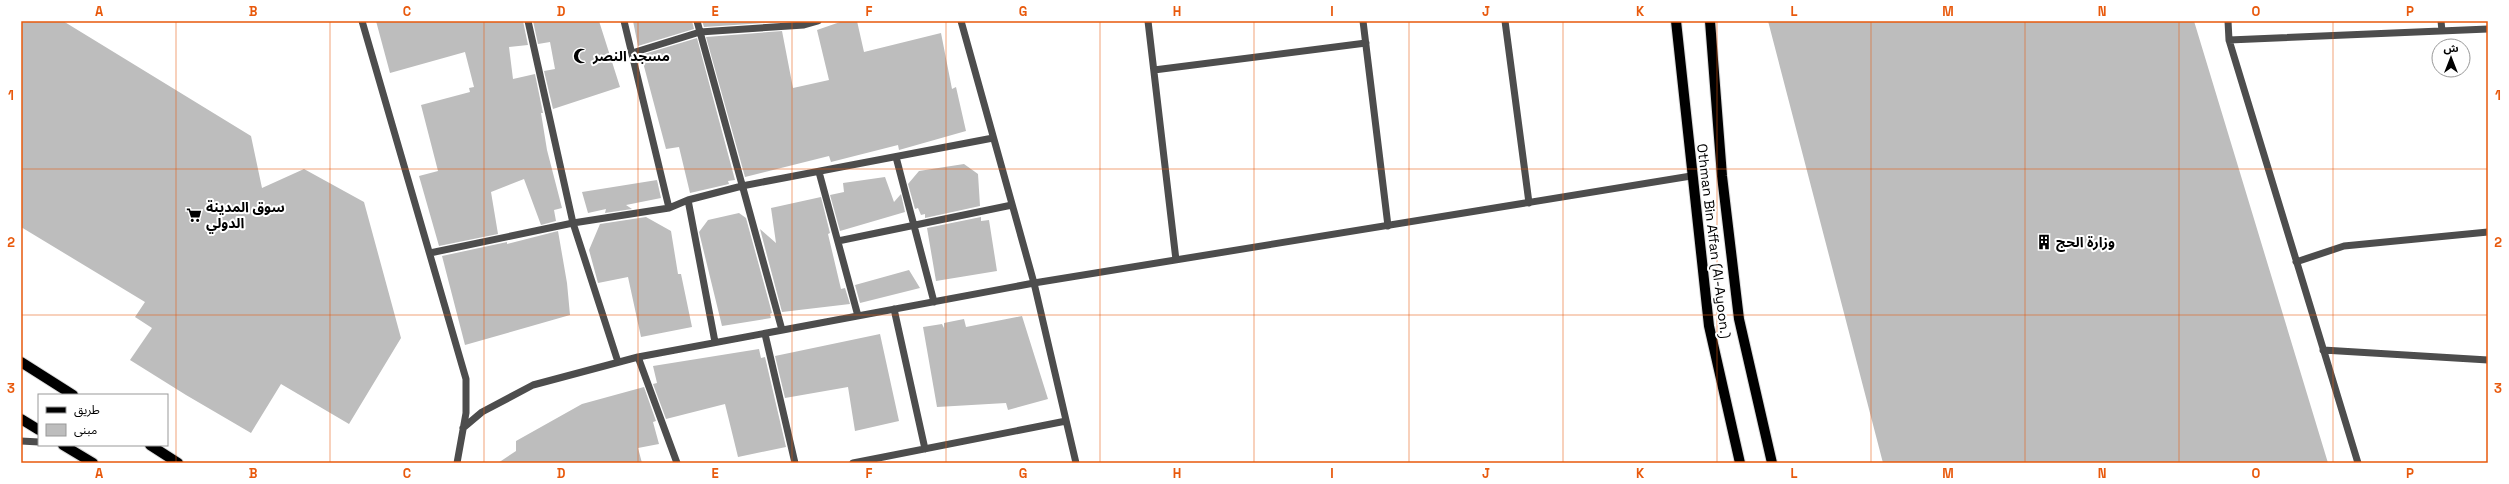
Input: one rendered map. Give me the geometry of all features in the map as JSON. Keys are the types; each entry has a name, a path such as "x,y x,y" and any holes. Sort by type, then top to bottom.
{"main road":[{"name":"Othman Bin Affan (Al-Ayoon.)","path":"1676,21 1691,176 1709,326 1740,463"},
{"name":"Othman Bin Affan (Al-Ayoon.)","path":"1710,21 1722,176 1739,319 1772,463"},
{"path":"21,362 71,394"},
{"path":"21,418 38,429"},
{"path":"65,446 93,463"},
{"path":"152,446 178,463"}],"street":[{"path":"362,21 466,379 466,413 457,463"},
{"path":"528,21 573,223 618,362"},
{"path":"624,21 669,208"},
{"path":"698,21 782,330"},
{"path":"632,53 700,32 783,24 804,25 818,21"},
{"path":"961,21 1034,283 1076,463"},
{"path":"1148,21 1176,260"},
{"path":"1363,21 1388,226"},
{"path":"1505,21 1529,203"},
{"path":"2228,21 2229,40 2358,463"},
{"path":"2442,21 2442,31"},
{"path":"2229,40 2488,29"},
{"path":"1154,70 1366,43"},
{"path":"430,253 573,223 669,208 688,200 742,186 993,138"},
{"path":"896,157 934,302"},
{"path":"819,172 858,316"},
{"path":"463,428 482,412 533,385 638,357 1034,283 1691,176"},
{"path":"688,200 716,342"},
{"path":"838,242 1012,205"},
{"path":"2296,262 2344,246 2488,232"},
{"path":"894,309 925,449"},
{"path":"765,334 795,463"},
{"path":"2323,350 2488,360"},
{"path":"638,357 677,463"},
{"path":"853,463 1066,422"},
{"path":"21,441 38,442"}],"building":[{"name":"سوق المدينة الدولي","path":"21,21 63,21 251,136 262,188 304,169 364,202 401,338 349,424 281,384 251,433 186,395 130,360 152,328 135,317 145,302 21,227"},
{"path":"376,21 523,21 528,45 509,47 513,79 535,74 543,113 541,113 547,150 562,208 554,210 556,221 541,225 524,179 491,192 498,234 439,246 419,176 438,171 421,105 470,92 469,88 474,87 465,52 390,73"},
{"name":"مسجد النصر","path":"533,21 599,21 620,87 553,109 544,71 555,69 550,42 538,44"},
{"path":"633,21 692,21 694,29 638,46"},
{"path":"702,21 780,21 781,22 704,27"},
{"path":"843,21 857,21 864,52 941,33 952,89 956,87 966,131 899,150 898,145 831,162 829,156 745,177 706,37 782,31 793,88 829,80 817,30"},
{"name":"وزارة الحج","path":"1768,21 2194,21 2328,463 1883,463"},
{"path":"697,38 735,180 728,181 729,184 690,193 679,147 666,149 641,55"},
{"path":"964,164 978,174 980,206 925,218 925,214 921,215 918,208 915,209 908,184 919,171"},
{"path":"885,177 894,202 901,194 905,212 840,231 830,195 844,192 843,183"},
{"path":"657,180 661,198 626,205 632,209 605,213 606,209 588,213 582,192"},
{"path":"821,197 841,289 845,288 850,304 782,312 760,229 776,243 771,208"},
{"path":"739,213 746,218 772,313 770,314 771,318 722,326 699,232 708,220"},
{"path":"646,217 671,231 678,274 681,274 692,327 641,337 628,277 598,283 589,250 600,224"},
{"path":"981,217 981,221 989,220 997,271 936,281 927,228"},
{"path":"558,231 567,283 570,315 465,345 442,256 507,242 507,244"},
{"path":"909,270 920,288 860,303 855,285"},
{"path":"1022,316 1048,399 1008,410 1006,403 937,407 923,327 942,324 944,328 944,323 964,319 966,327"},
{"path":"880,334 899,421 855,431 848,387 785,398 775,356"},
{"path":"759,349 761,358 765,357 786,447 738,457 725,404 666,419 653,384 657,383 653,366"},
{"path":"644,387 656,421 653,422 659,444 638,448 642,463 498,463 516,451 516,441 582,404"}],"place":[{"name":"مسجد النصر","path":"581,56"},
{"name":"سوق المدينة الدولي","path":"194,215"},
{"name":"وزارة الحج","path":"2044,242"}]}
